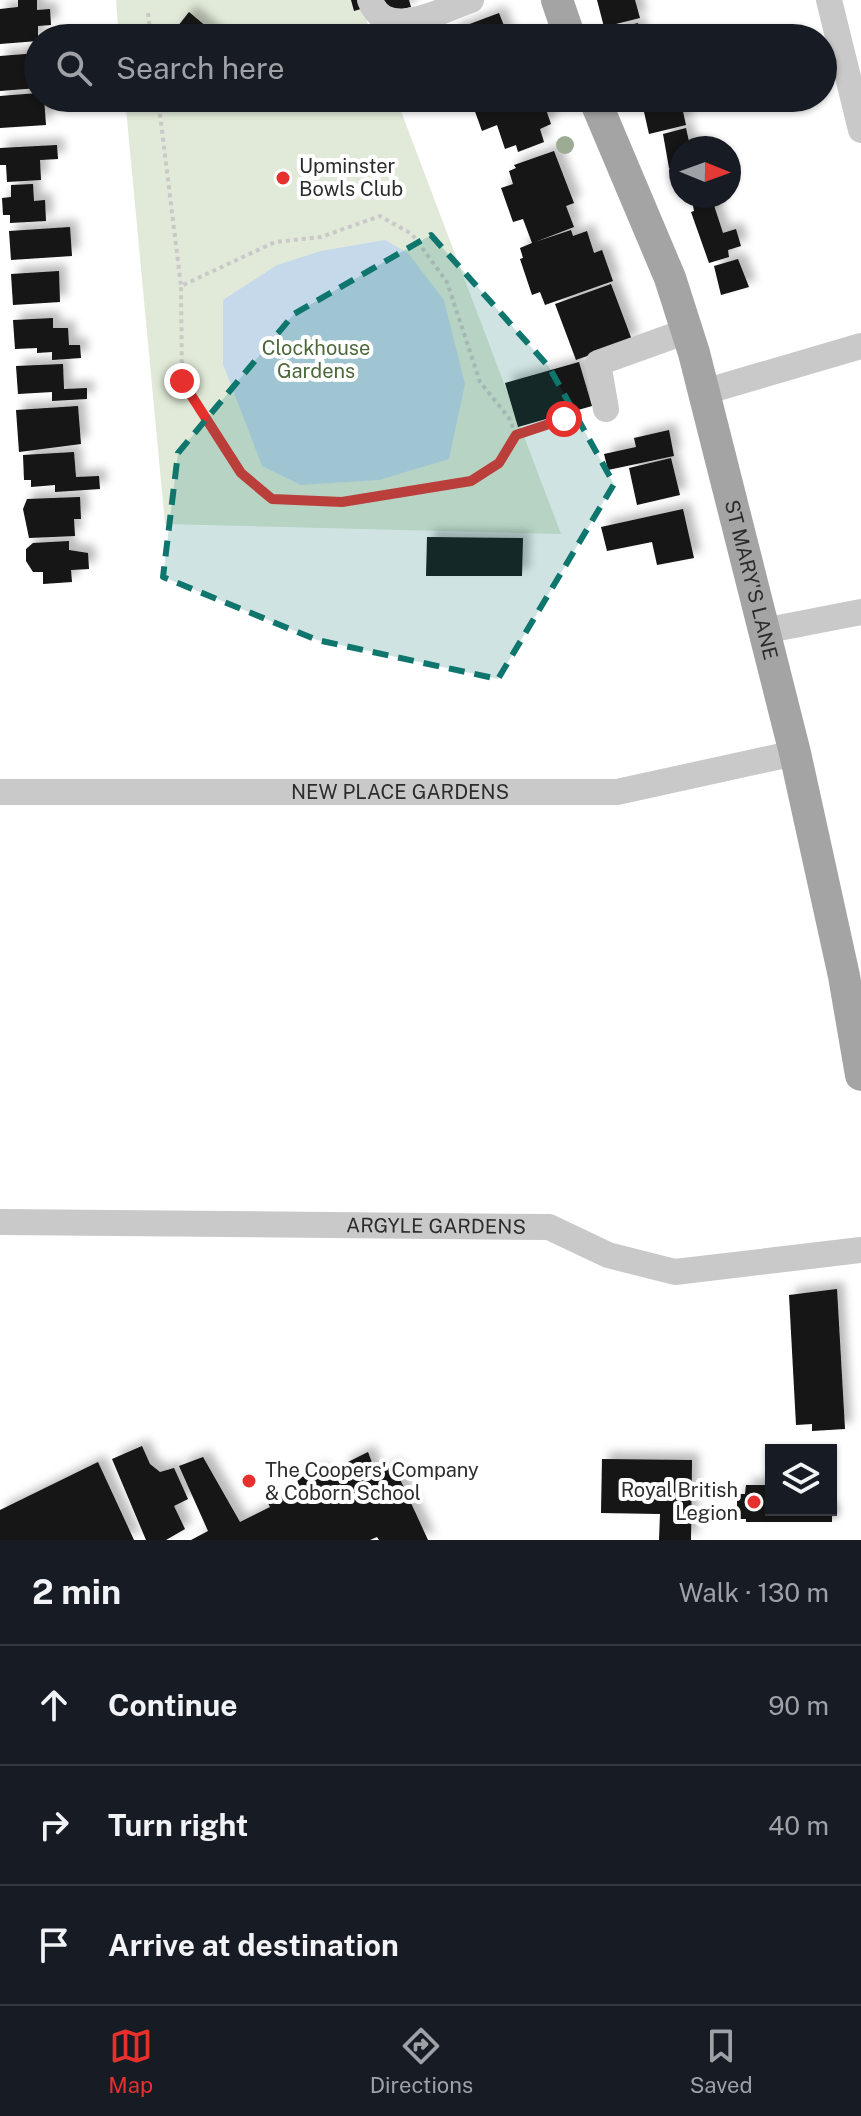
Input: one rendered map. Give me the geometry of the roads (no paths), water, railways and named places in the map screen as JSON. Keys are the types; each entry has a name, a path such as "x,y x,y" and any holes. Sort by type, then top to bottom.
{"main road":[{"path":"557,0 565,24"},
{"name":"ST MARY'S LANE","path":"600,112 670,278 704,392 795,753 844,976 861,1075"}],"street":[{"path":"370,0 374,10 389,22 402,23 471,0"},
{"path":"829,0 835,24"},
{"path":"837,32 861,130"},
{"path":"606,409 598,363 687,331"},
{"path":"704,392 861,346"},
{"path":"763,631 861,612"},
{"name":"NEW PLACE GARDENS","path":"0,792 617,792 795,753"},
{"name":"ARGYLE GARDENS","path":"0,1222 549,1227 608,1255 675,1272 861,1250"}],"water":[{"path":"385,240 408,253 444,300 465,384 449,459 379,480 301,485 262,466 223,364 223,300 277,265 321,251"}],"place":[{"name":"Upminster Bowls Club","path":"283,178"},
{"name":"The Coopers' Company & Coborn School","path":"249,1481"},
{"name":"Royal British Legion","path":"754,1502"}],"park label":[{"name":"Clockhouse Gardens","path":"316,360"}]}
